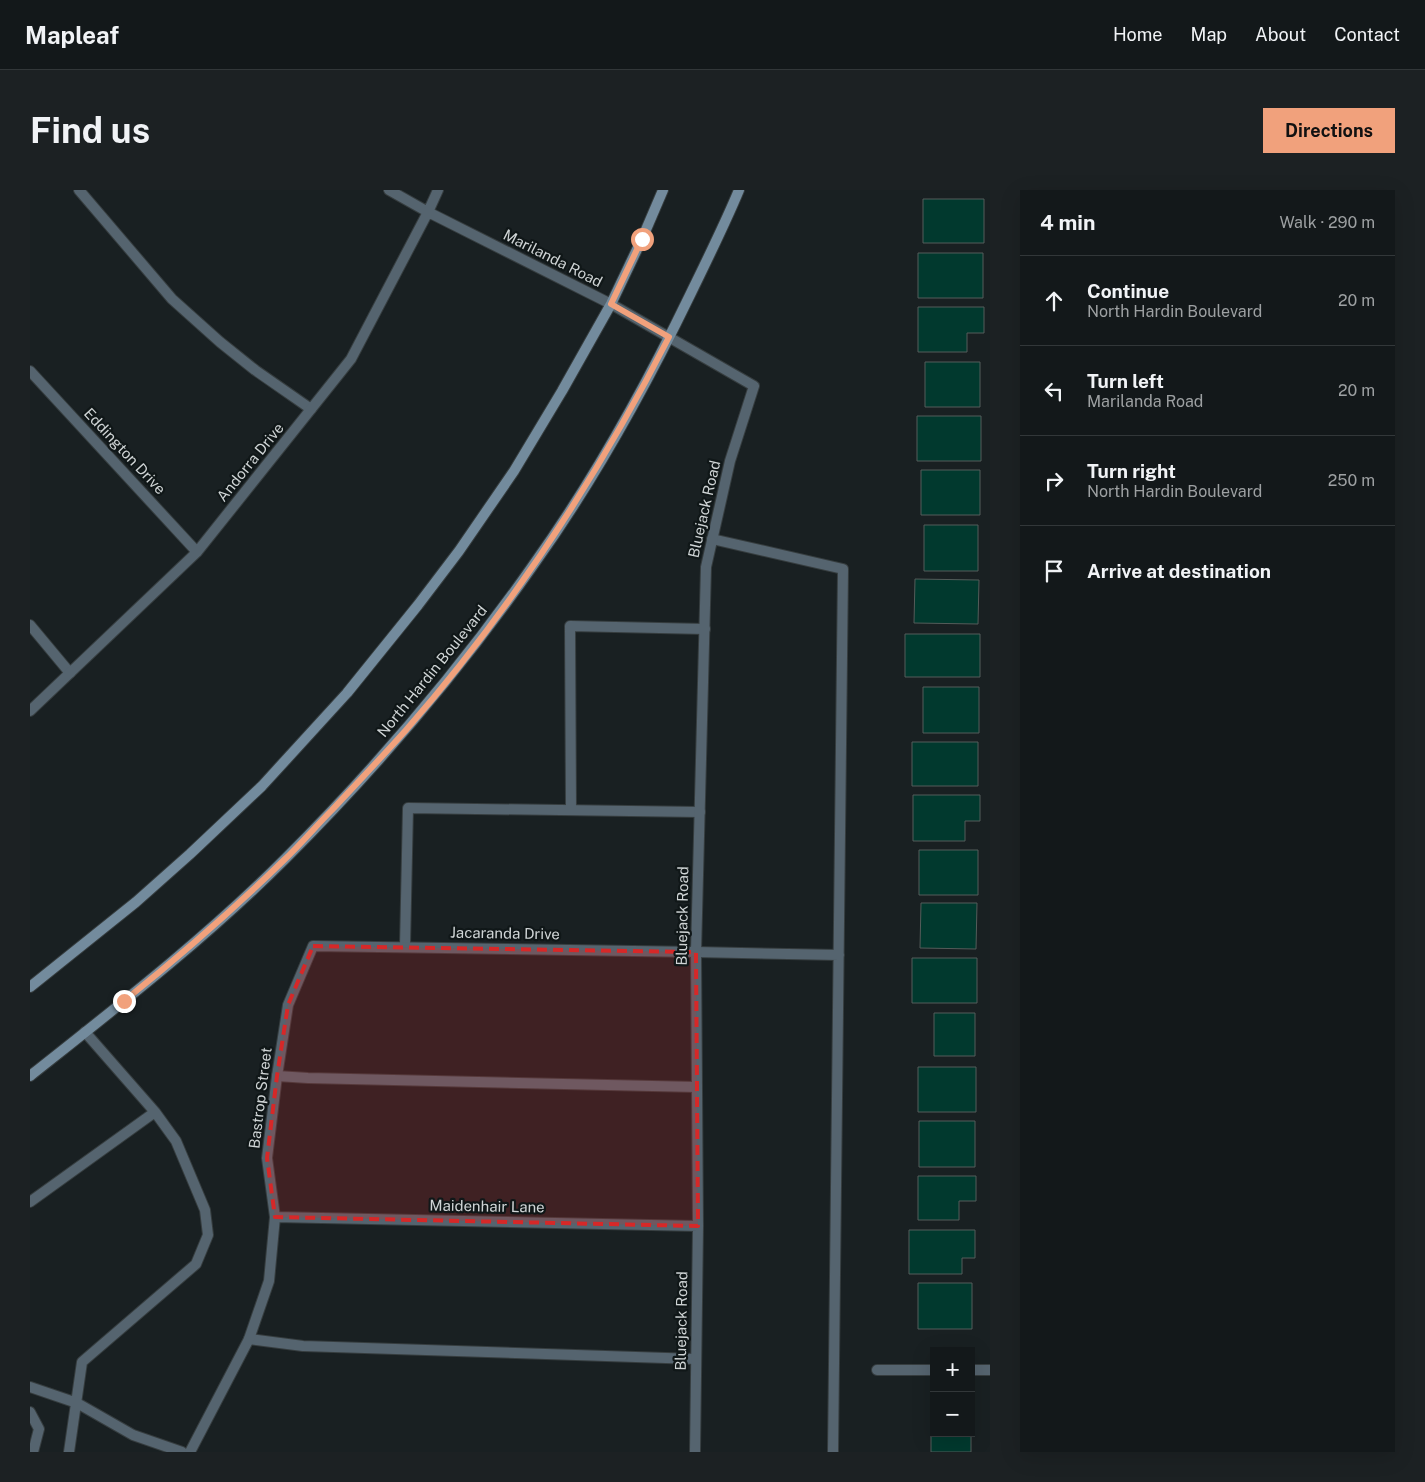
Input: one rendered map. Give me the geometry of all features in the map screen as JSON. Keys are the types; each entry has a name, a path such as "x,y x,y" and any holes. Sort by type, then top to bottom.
{"main road":[{"path":"30,987 136,902 262,786 347,692 418,605 514,471 562,391 611,304 663,190"},
{"name":"North Hardin Boulevard","path":"30,1076 183,953 278,866 407,729 453,673 535,563 577,500 618,432 669,337 739,190"}],"street":[{"path":"79,190 172,299 255,370 312,409"},
{"name":"Marilanda Road","path":"389,190 428,212 611,304 754,386"},
{"name":"Andorra Drive","path":"30,711 197,552 312,409 351,359 438,190"},
{"name":"Eddington Drive","path":"30,372 197,552"},
{"name":"Bluejack Road","path":"695,1452 698,1226 696,952 706,567 730,462 754,386"},
{"path":"712,539 843,569 833,1452"},
{"path":"30,625 70,673"},
{"path":"571,810 570,626 704,629"},
{"path":"405,946 408,808 700,812"},
{"name":"Jacaranda Drive","path":"313,946 405,946 839,955"},
{"name":"Bastrop Street","path":"190,1452 249,1339 269,1282 275,1216 267,1158 277,1076 288,1005 313,946"},
{"path":"69,1452 82,1362 196,1264 208,1235 205,1210 176,1141 155,1112 85,1032"},
{"path":"277,1076 697,1087"},
{"path":"30,1202 155,1112"},
{"name":"Maidenhair Lane","path":"275,1216 698,1226"},
{"path":"249,1339 303,1346 696,1359"},
{"path":"877,1370 930,1370"},
{"path":"975,1370 990,1370"},
{"path":"30,1387 77,1403 133,1435 182,1452"},
{"path":"30,1412 39,1429 33,1452"}],"highlighted area":[{"path":"313,946 696,952 698,1226 275,1217 267,1158 277,1076 288,1005"}],"building":[{"path":"923,199 984,199 984,243 923,243"},
{"path":"918,253 983,253 983,298 918,298"},
{"path":"918,307 984,307 984,333 967,333 967,352 918,352"},
{"path":"925,362 980,362 980,407 925,407"},
{"path":"917,416 981,416 981,461 917,461"},
{"path":"921,470 980,470 980,515 921,515"},
{"path":"924,525 978,525 978,571 924,571"},
{"path":"915,579 979,580 978,624 914,623"},
{"path":"905,634 980,634 980,677 905,677"},
{"path":"923,687 979,687 979,733 923,733"},
{"path":"912,742 978,742 978,786 912,786"},
{"path":"913,795 980,795 980,821 965,821 965,841 913,841"},
{"path":"919,850 978,850 978,895 919,895"},
{"path":"921,903 977,903 976,949 920,948"},
{"path":"912,958 977,958 977,1003 912,1003"},
{"path":"934,1013 975,1013 975,1056 934,1056"},
{"path":"918,1067 976,1067 976,1112 918,1112"},
{"path":"919,1121 975,1121 975,1167 919,1167"},
{"path":"918,1176 976,1176 976,1201 959,1201 959,1220 918,1220"},
{"path":"909,1230 975,1230 975,1258 962,1258 962,1274 909,1274"},
{"path":"918,1283 972,1283 972,1329 918,1329"},
{"path":"931,1437 971,1437 971,1452 931,1452"}],"route":[{"path":"124,1001 222,919 285,860 358,783 407,729 453,673 535,563 577,500 618,432 669,337 611,304 642,239"}]}
